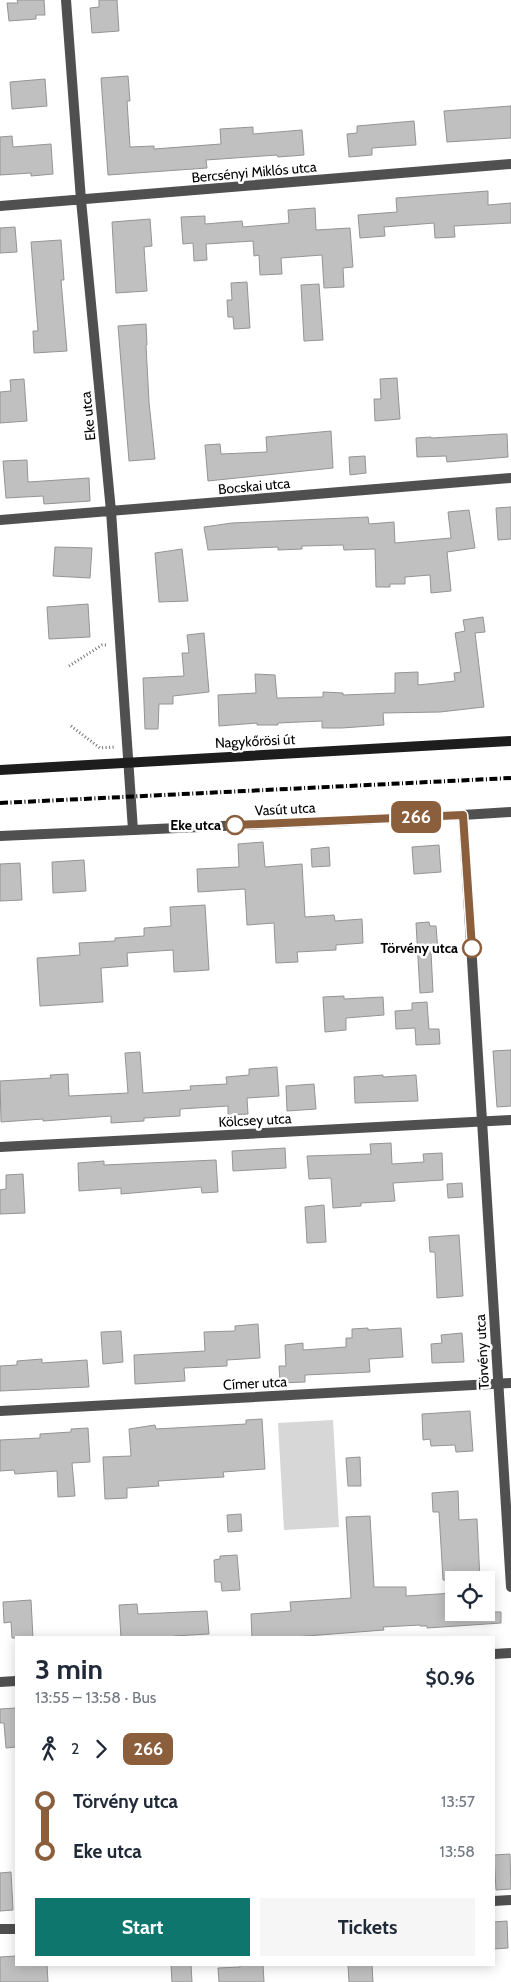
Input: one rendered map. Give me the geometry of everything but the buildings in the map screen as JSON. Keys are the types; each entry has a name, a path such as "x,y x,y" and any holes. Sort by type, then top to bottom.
{"main road":[{"name":"Nagykőrösi út","path":"0,770 511,741"}],"street":[{"name":"Eke utca","path":"66,0 81,200 111,511 133,830"},
{"name":"Bercsényi Miklós utca","path":"0,206 511,164"},
{"name":"Bocskai utca","path":"0,520 511,478"},
{"name":"Vasút utca","path":"0,836 511,812"},
{"name":"Törvény utca","path":"463,815 511,1587"},
{"name":"Kölcsey utca","path":"0,1147 511,1120"},
{"name":"Címer utca","path":"0,1411 511,1383"},
{"path":"495,1654 511,1653"},
{"path":"0,1682 15,1681"},
{"path":"495,1901 511,1900"},
{"path":"0,1930 15,1928"}],"path":[{"path":"69,666 102,645 120,643"},
{"path":"71,726 100,748 128,746"}],"shaded area":[{"path":"333,1420 339,1527 284,1530 278,1423"}],"railway":[{"path":"0,803 511,778"}],"bus line":[{"name":"266","path":"235,825 463,815 472,948"}],"place":[{"name":"Eke utca","path":"235,825"},
{"name":"Törvény utca","path":"472,948"}]}
